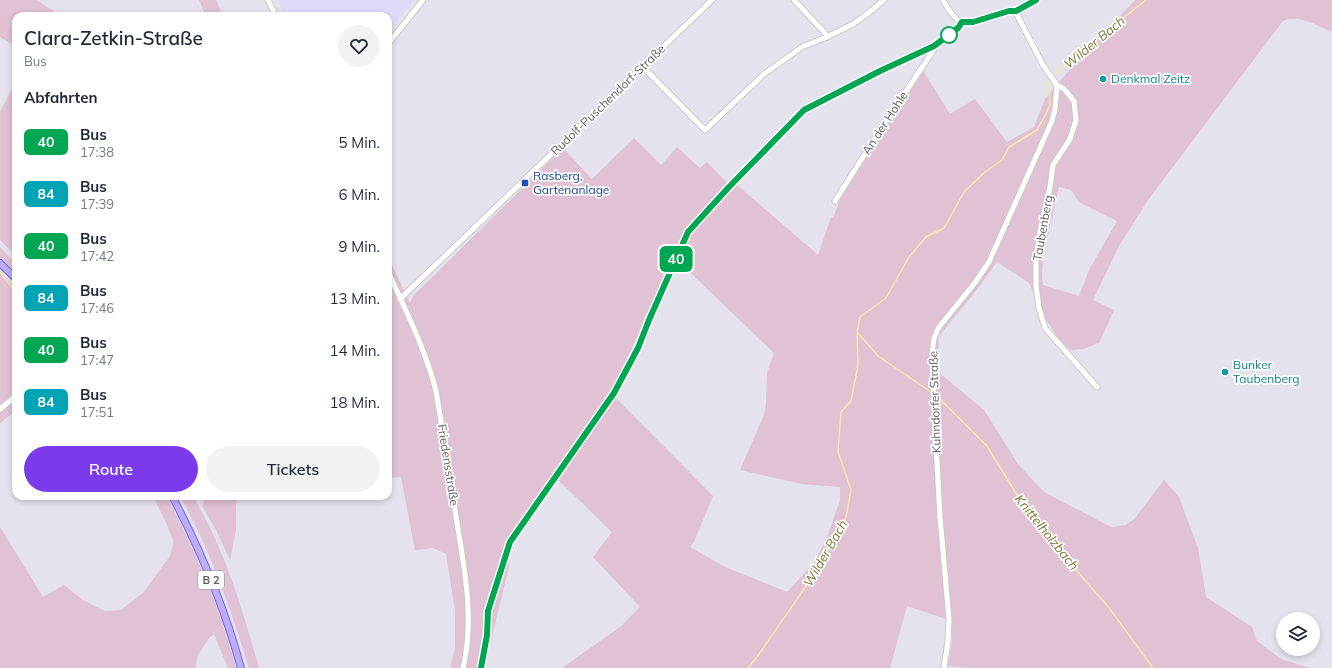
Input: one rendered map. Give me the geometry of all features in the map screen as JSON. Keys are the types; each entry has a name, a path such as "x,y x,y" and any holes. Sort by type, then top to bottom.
{"main road":[{"path":"0,262 12,275"},
{"name":"B 2","path":"174,500 213,584 241,668"}],"street":[{"path":"268,0 274,12"},
{"path":"392,39 423,0"},
{"name":"Rudolf-Puschendorf-Straße","path":"400,299 712,0"},
{"path":"794,0 827,37"},
{"path":"642,66 705,130 764,74 802,47 827,37 860,19 884,0"},
{"path":"943,0 956,18 962,22 973,22 1009,11 1016,11 1036,0"},
{"path":"1016,11 1042,65 1056,83"},
{"path":"481,668 487,635 488,611 510,542 614,393 638,348 688,232 728,188 804,110 880,71 934,46 958,28 962,22"},
{"name":"An der Hohle","path":"834,201 933,51 934,46"},
{"name":"Taubenberg","path":"1056,83 1074,100 1076,120 1070,139 1053,165 1036,259 1036,286 1039,308 1045,328 1097,387"},
{"name":"Kuhndorfer Straße","path":"944,668 948,642 949,619 934,425 932,354 934,338 939,327 974,284 989,262 1052,121 1055,109 1056,83"},
{"name":"Friedensstraße","path":"392,280 430,368 436,392 463,560 466,588 467,635 466,656 463,668"},
{"path":"0,410 12,400"}],"shaded area":[{"path":"0,0 36,0 56,12 12,12 12,44 0,37"},
{"path":"199,0 216,0 221,12 204,12"},
{"path":"278,0 414,0 392,27 392,12 283,12"},
{"path":"1135,0 1332,0 1332,32 1301,20 1289,19 1283,21 1148,200 1119,246 1093,300 1114,310 1099,343 1083,349 1071,350 1060,341 1045,318 1029,283 997,262 972,296 939,336 937,371 984,410 1018,464 1044,492 1111,527 1126,525 1135,518 1164,480 1179,497 1198,548 1206,597 1252,627 1257,641 1276,656 1310,668 969,668 948,666 952,642 952,621 907,606 890,668 562,668 620,627 640,607 593,557 612,532 553,475 504,546 509,566 487,657 482,668 450,668 455,648 455,610 446,554 433,548 415,550 401,477 392,478 392,265 410,303 413,296 563,148 592,179 634,138 661,165 677,147 700,168 707,162 733,189 737,185 818,255 831,217 833,218 841,197 922,69 950,114 975,99 1007,142 1034,127 1045,99 1066,74","holes":["1059,187 1071,190 1079,202 1117,221 1089,270 1079,296 1043,285 1042,276 1043,257","673,256 774,353 767,373 764,415 740,470 802,484 840,487 840,500 829,532 815,562 787,592 725,567 690,547 694,542 713,496 611,393"]},
{"path":"12,88 12,252 0,240 0,112"},
{"path":"0,247 12,260 12,269 0,258"},
{"path":"0,271 12,284 12,394 0,405"},
{"path":"12,403 12,414 0,423 0,413"},
{"path":"155,500 168,500 187,537 214,601 236,668 228,668 214,634 209,638 198,655 195,668 0,668 0,527 43,597 64,585 83,600 105,611 121,610 143,593 170,556 173,540"},
{"path":"182,500 195,500 214,537 232,580 259,668 249,668 219,580 191,516"},
{"path":"204,500 237,500 236,530 230,560 216,530 202,506"}],"waterway":[{"name":"Wilder Bach","path":"748,668 813,576 846,517 851,490 838,451 841,412 851,401 858,365 857,332 860,317 886,298 909,257 926,237 944,228 964,192 985,172 1002,160 1009,147 1037,130 1050,104 1050,81 1062,66 1146,0"},
{"path":"0,272 12,288"},
{"name":"Knittelholzbach","path":"858,333 878,356 931,392"},
{"name":"Knittelholzbach","path":"939,398 987,446 1022,503 1069,562 1110,609 1153,668"}],"bus line":[{"name":"40","path":"481,668 487,635 488,611 510,542 614,393 638,348 688,232 728,188 804,110 880,71 934,46 958,28 962,22 973,22 1009,11 1016,11 1036,0"}],"place":[{"name":"Denkmal Zeitz","path":"1103,79"},
{"name":"Rasberg, Gartenanlage","path":"525,183"},
{"name":"Bunker Taubenberg","path":"1225,372"}]}
